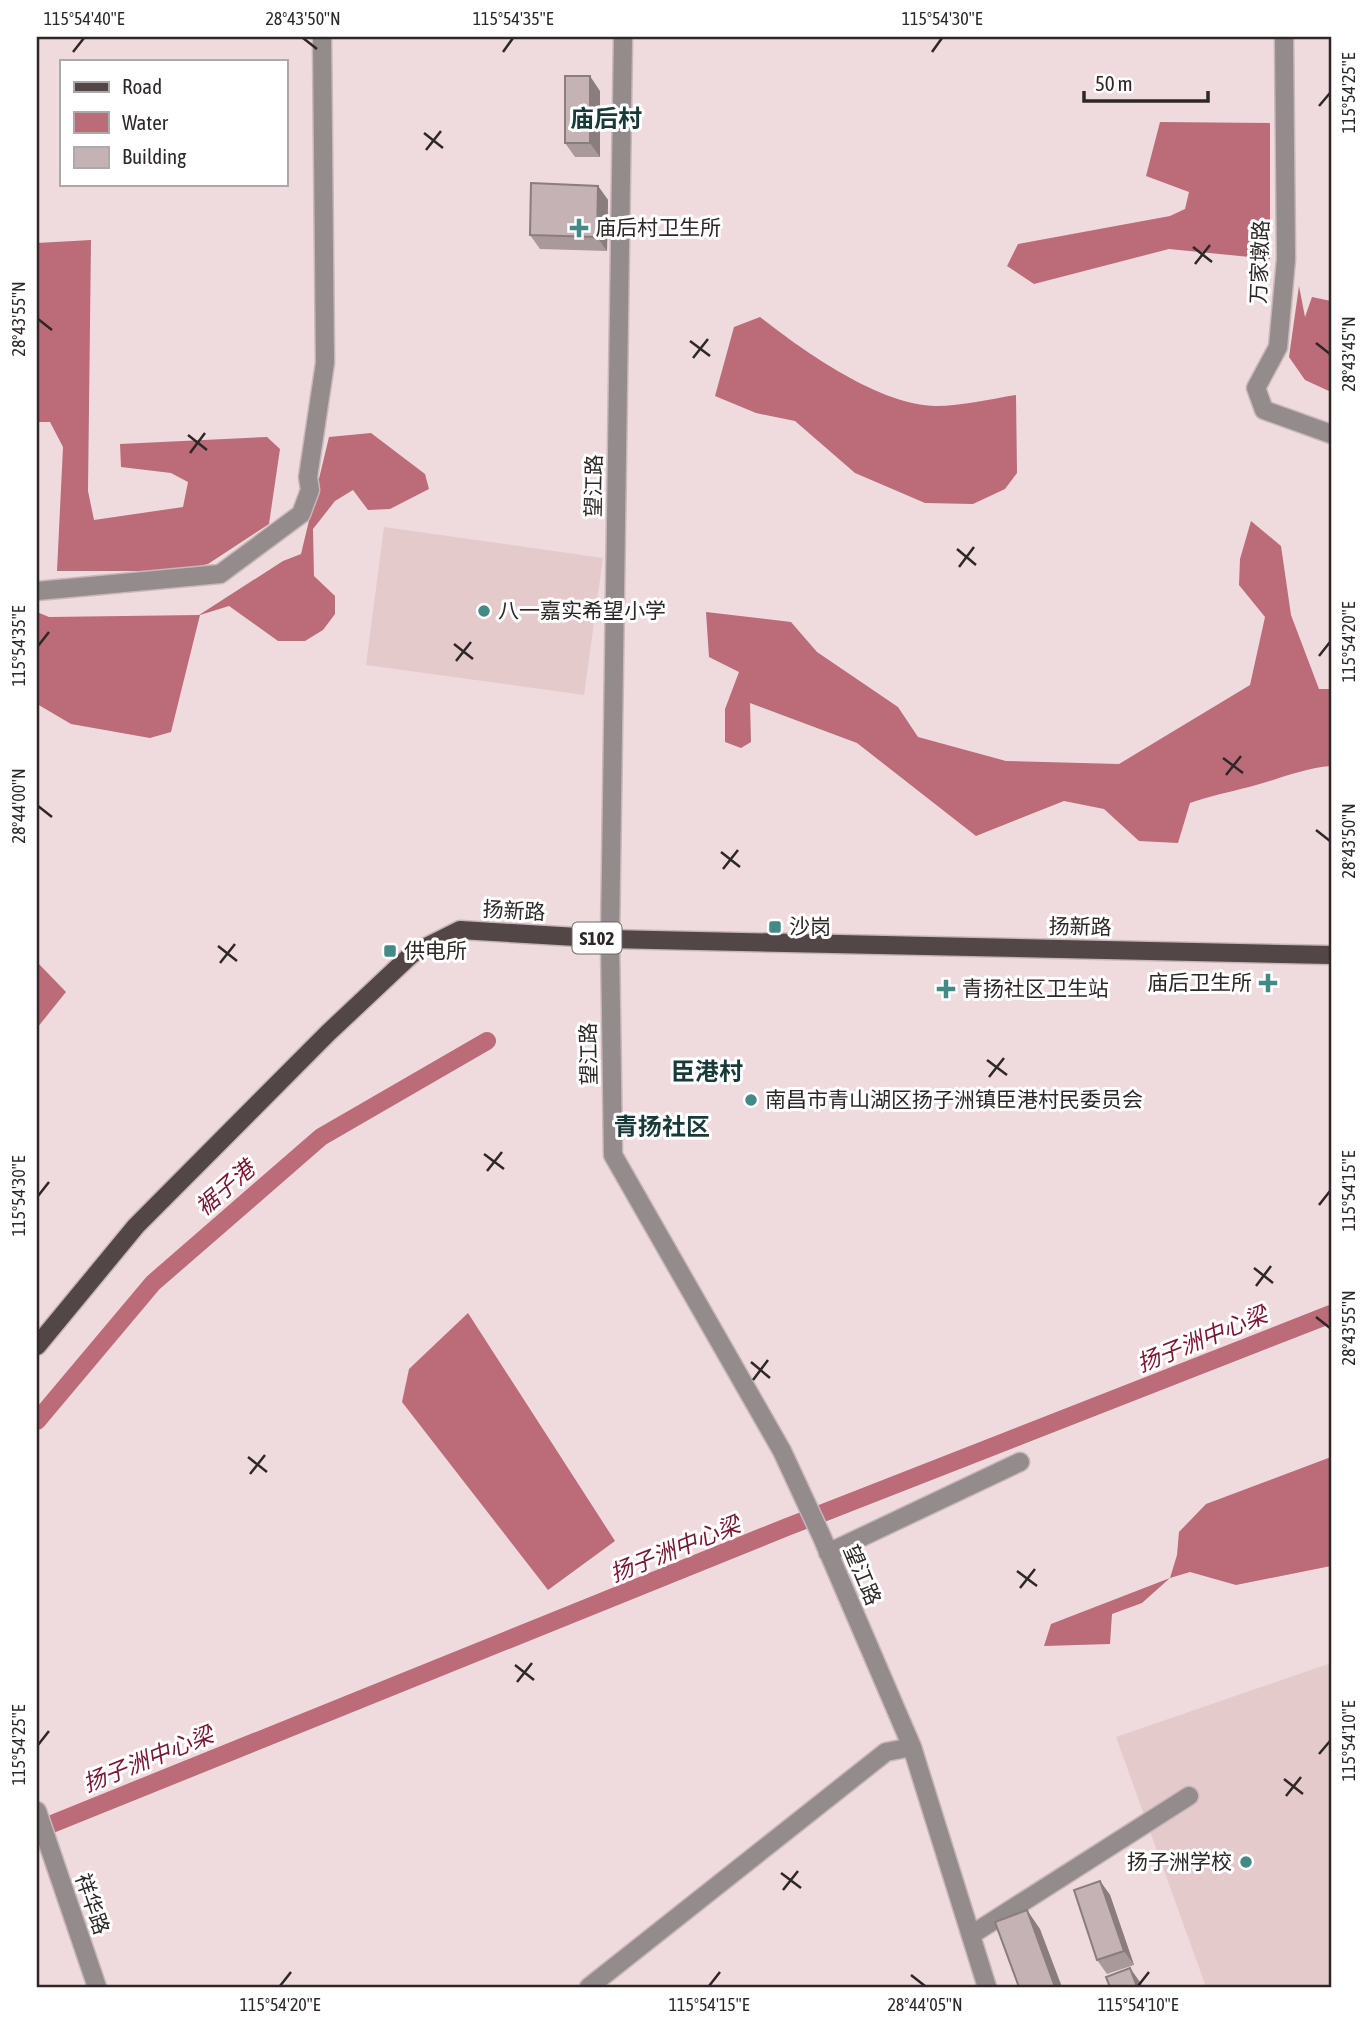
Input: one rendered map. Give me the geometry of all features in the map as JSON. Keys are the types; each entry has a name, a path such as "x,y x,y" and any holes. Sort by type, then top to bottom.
{"main road":[{"name":"扬新路","path":"37,1346 136,1226 328,1033 412,954 460,930 610,939 1331,955"}],"street":[{"path":"37,591 220,574 301,514 310,490 308,477 325,363 323,37"},
{"name":"望江路","path":"623,37 610,939 613,1154 782,1451 804,1497 912,1747 987,1987"},
{"name":"万家墩路","path":"1284,37 1286,259 1278,347 1256,388 1264,410 1331,433"},
{"path":"828,1553 1020,1462"},
{"path":"589,1987 886,1752 912,1747"},
{"path":"971,1935 1189,1796"},
{"name":"祥华路","path":"41,1822 97,1987"}],"shaded area":[{"name":"八一嘉实希望小学","path":"384,527 603,558 584,695 366,665"},
{"name":"扬子洲学校","path":"1331,1663 1331,1987 1206,1987 1116,1737"}],"water":[{"path":"1160,122 1270,123 1270,259 1169,249 1034,284 1007,266 1018,244 1170,216 1185,209 1189,192 1146,176"},
{"path":"91,240 88,491 94,520 183,507 188,482 171,473 121,467 120,444 267,437 280,449 269,524 208,564 180,571 57,571 63,447 50,422 37,422 37,243"},
{"path":"1299,286 1305,317 1312,297 1331,301 1331,392 1305,380 1289,357"},
{"path":"760,317 820,360 867,387 891,397 914,404 936,406 966,404 1016,395 1017,473 1005,489 973,504 925,503 855,473 795,421 756,413 715,396 734,327"},
{"path":"371,433 425,474 429,489 390,509 368,510 353,490 335,501 313,529 314,576 335,596 335,614 323,630 305,641 278,641 229,606 200,615 171,732 150,738 71,724 37,704 37,612 49,617 199,615 283,561 301,554 329,437"},
{"path":"1251,521 1281,546 1291,615 1319,689 1331,689 1331,766 1190,803 1178,843 1139,841 1104,809 1064,801 976,836 857,743 750,703 751,742 741,748 725,742 725,709 739,672 709,657 706,612 791,622 817,652 898,707 918,737 1006,761 1119,764 1250,685 1265,617 1239,585 1240,559"},
{"path":"37,962 66,992 37,1028"},
{"path":"468,1313 615,1541 548,1590 402,1402 409,1369"},
{"path":"1331,1457 1331,1566 1236,1585 1190,1572 1170,1578 1177,1555 1179,1532 1206,1504"},
{"path":"1170,1578 1142,1603 1112,1614 1110,1644 1044,1646 1051,1624"}],"building":[{"path":"565,76 590,76 590,143 565,143"},
{"path":"531,183 598,186 597,237 530,235"},
{"path":"1100,1881 1124,1951 1097,1960 1074,1890"},
{"path":"1027,1910 1055,1987 1019,1987 995,1922"},
{"path":"1130,1968 1137,1987 1110,1987 1106,1977"}],"waterway":[{"name":"裾子港","path":"37,1421 153,1283 321,1137 487,1041"},
{"name":"扬子洲中心梁","path":"37,1830 787,1527 1331,1314"}],"place":[{"name":"庙后村卫生所","path":"579,228"},
{"name":"八一嘉实希望小学","path":"484,611"},
{"name":"沙岗","path":"775,927"},
{"name":"供电所","path":"390,951"},
{"name":"庙后卫生所","path":"1268,983"},
{"name":"青扬社区卫生站","path":"946,989"},
{"name":"南昌市青山湖区扬子洲镇臣港村民委员会","path":"751,1100"},
{"name":"扬子洲学校","path":"1246,1862"}],"district":[{"name":"庙后村","path":"606,119"},
{"name":"臣港村","path":"707,1072"},
{"name":"青扬社区","path":"662,1127"}]}
